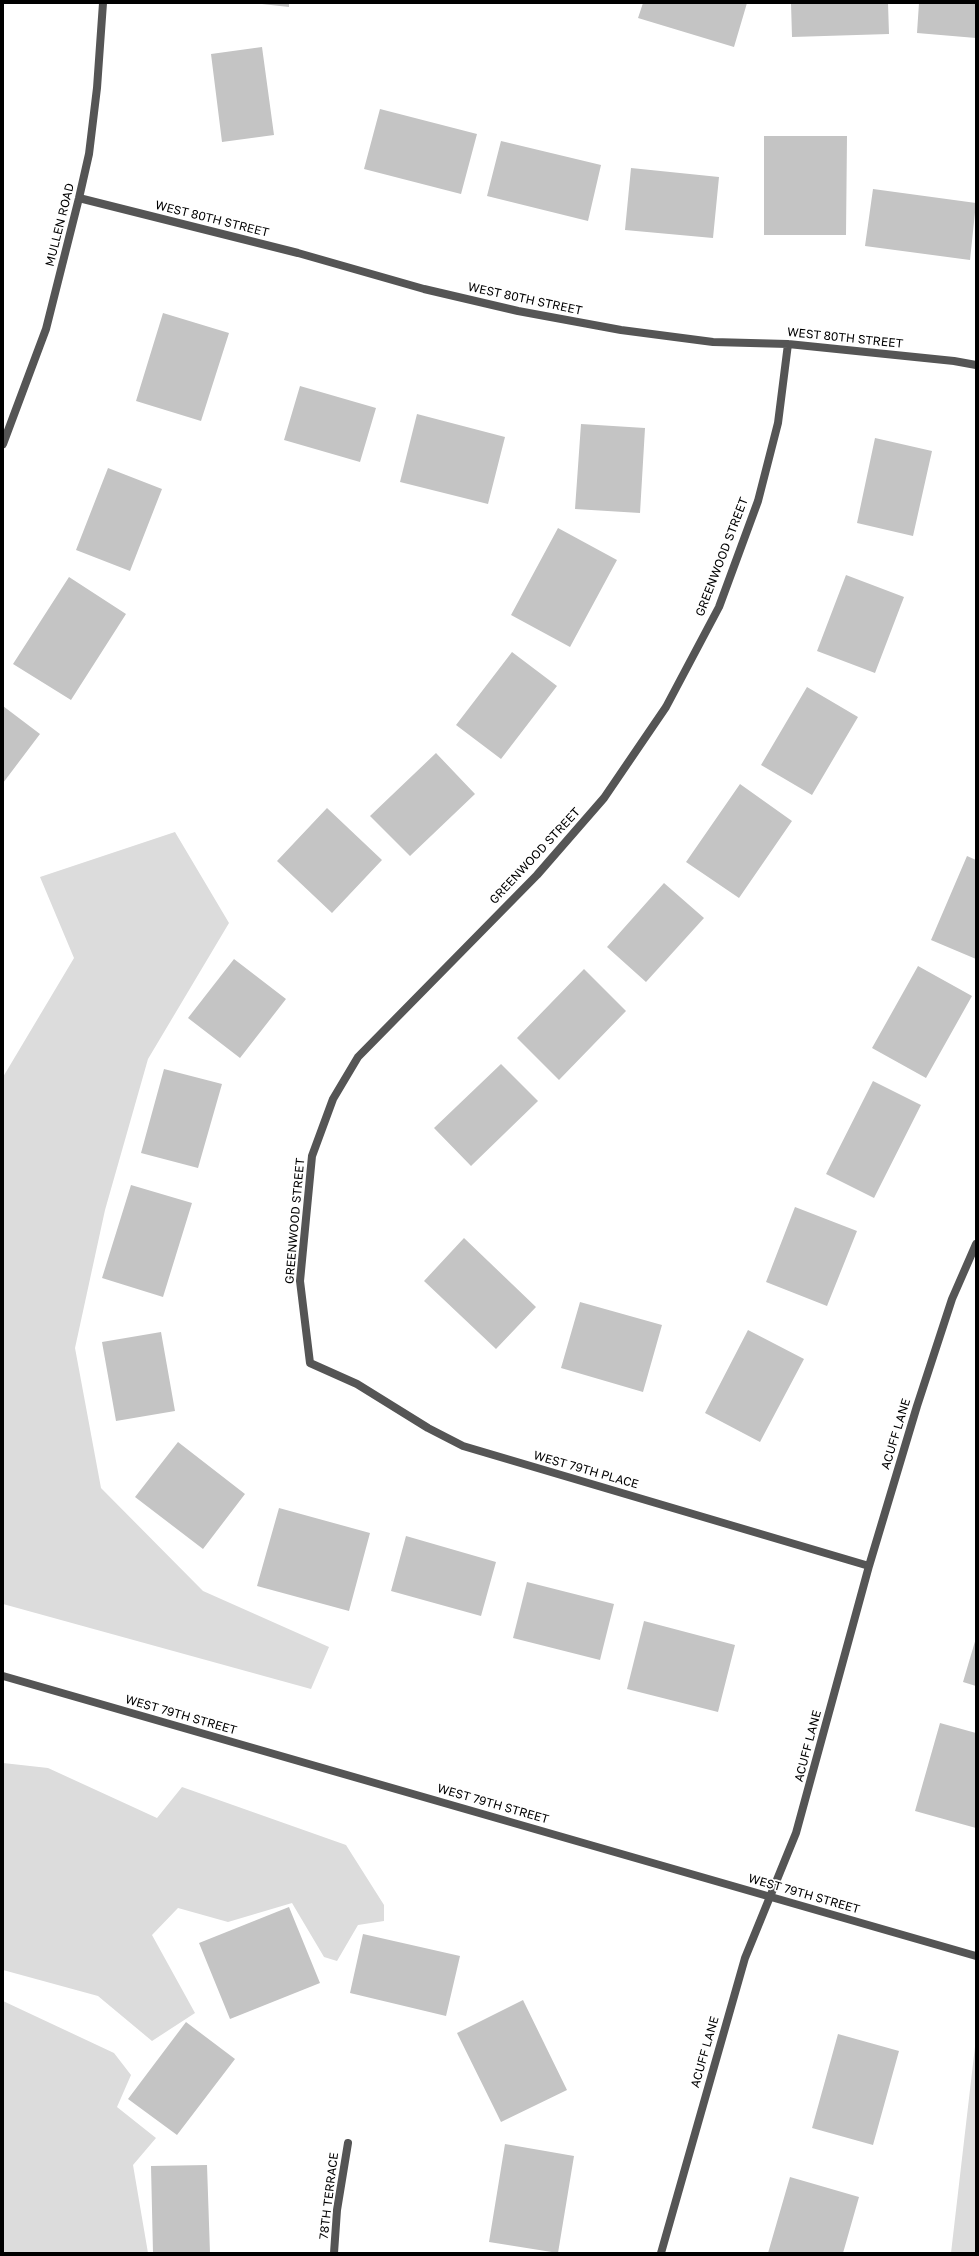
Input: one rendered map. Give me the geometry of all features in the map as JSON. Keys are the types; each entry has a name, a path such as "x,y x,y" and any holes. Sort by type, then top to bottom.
{"street":[{"name":"MULLEN ROAD","path":"3,444 46,329 80,198 89,154 98,88 103,3"},
{"name":"WEST 80TH STREET","path":"80,198 298,253 424,289 518,312 621,330 713,342 788,344 954,361 976,366"},
{"name":"GREENWOOD STREET","path":"310,1363 300,1281 312,1156 332,1099 358,1057 537,875 604,798 666,707 719,607 758,501 778,423 788,344"},
{"name":"ACUFF LANE","path":"661,2253 745,1958 796,1834 869,1566 916,1406 952,1299 976,1244"},
{"name":"WEST 79TH PLACE","path":"310,1363 357,1384 428,1428 463,1446 869,1566"},
{"name":"WEST 79TH STREET","path":"3,1676 976,1956"},
{"name":"78TH TERRACE","path":"334,2253 336,2210 348,2143"}],"shaded area":[{"path":"175,832 229,923 148,1059 105,1210 75,1348 101,1488 203,1591 329,1647 311,1689 3,1604 3,1077 74,958 40,877"},
{"path":"3,1763 48,1768 157,1818 182,1787 346,1845 384,1905 384,1921 358,1925 337,1961 324,1957 292,1903 228,1922 178,1908 152,1935 195,2013 152,2041 98,1996 3,1970"},
{"path":"3,2001 114,2053 131,2075 117,2107 156,2138 133,2165 148,2253 3,2253"},
{"path":"976,2038 976,2253 951,2253"}],"building":[{"path":"253,3 289,3 289,7"},
{"path":"643,3 747,3 734,47 638,18"},
{"path":"791,3 888,3 889,34 792,37"},
{"path":"919,3 976,3 976,38 917,33"},
{"path":"262,47 274,135 222,142 211,54"},
{"path":"380,109 477,134 461,194 364,169"},
{"path":"764,136 847,136 846,235 764,235"},
{"path":"501,141 601,165 588,221 487,196"},
{"path":"631,168 719,177 713,238 625,230"},
{"path":"873,189 976,203 970,260 865,246"},
{"path":"163,313 229,333 201,421 136,401"},
{"path":"300,386 376,408 360,462 284,440"},
{"path":"417,414 505,437 488,504 400,482"},
{"path":"581,424 645,428 640,513 575,509"},
{"path":"875,438 932,451 913,536 857,523"},
{"path":"108,468 162,489 130,571 76,550"},
{"path":"558,528 617,560 570,647 511,615"},
{"path":"846,575 904,597 875,673 817,651"},
{"path":"69,577 126,614 71,700 13,664"},
{"path":"512,652 557,686 501,759 456,725"},
{"path":"807,687 858,717 812,795 761,765"},
{"path":"3,706 40,734 3,783"},
{"path":"436,753 475,794 410,856 370,816"},
{"path":"740,784 792,821 739,898 686,862"},
{"path":"327,808 382,860 332,913 277,861"},
{"path":"967,856 976,860 976,959 931,940"},
{"path":"664,883 704,918 646,982 607,947"},
{"path":"234,959 286,999 240,1058 188,1018"},
{"path":"918,966 972,996 926,1078 872,1048"},
{"path":"584,969 626,1011 559,1080 517,1038"},
{"path":"501,1064 538,1101 471,1166 434,1128"},
{"path":"164,1069 222,1084 198,1168 141,1153"},
{"path":"873,1081 921,1105 874,1198 826,1174"},
{"path":"131,1185 192,1203 163,1297 102,1278"},
{"path":"795,1207 857,1231 827,1306 766,1282"},
{"path":"464,1238 536,1307 496,1349 424,1281"},
{"path":"580,1302 662,1325 643,1392 561,1368"},
{"path":"748,1330 804,1359 760,1442 705,1413"},
{"path":"161,1332 175,1411 116,1421 102,1342"},
{"path":"178,1442 245,1494 203,1549 135,1497"},
{"path":"279,1508 370,1533 349,1611 257,1586"},
{"path":"406,1536 496,1562 481,1616 391,1591"},
{"path":"527,1582 614,1604 600,1660 513,1638"},
{"path":"644,1621 735,1645 718,1712 627,1689"},
{"path":"976,1638 976,1686 963,1682"},
{"path":"940,1723 976,1733 976,1828 915,1811"},
{"path":"289,1907 320,1983 230,2019 199,1943"},
{"path":"363,1934 460,1956 446,2016 350,1993"},
{"path":"523,2000 567,2090 501,2122 457,2033"},
{"path":"186,2022 235,2059 177,2135 128,2099"},
{"path":"838,2034 899,2051 873,2145 812,2128"},
{"path":"505,2144 574,2156 558,2253 489,2242"},
{"path":"207,2165 210,2253 153,2253 151,2166"},
{"path":"790,2177 859,2197 843,2253 768,2253"}]}
